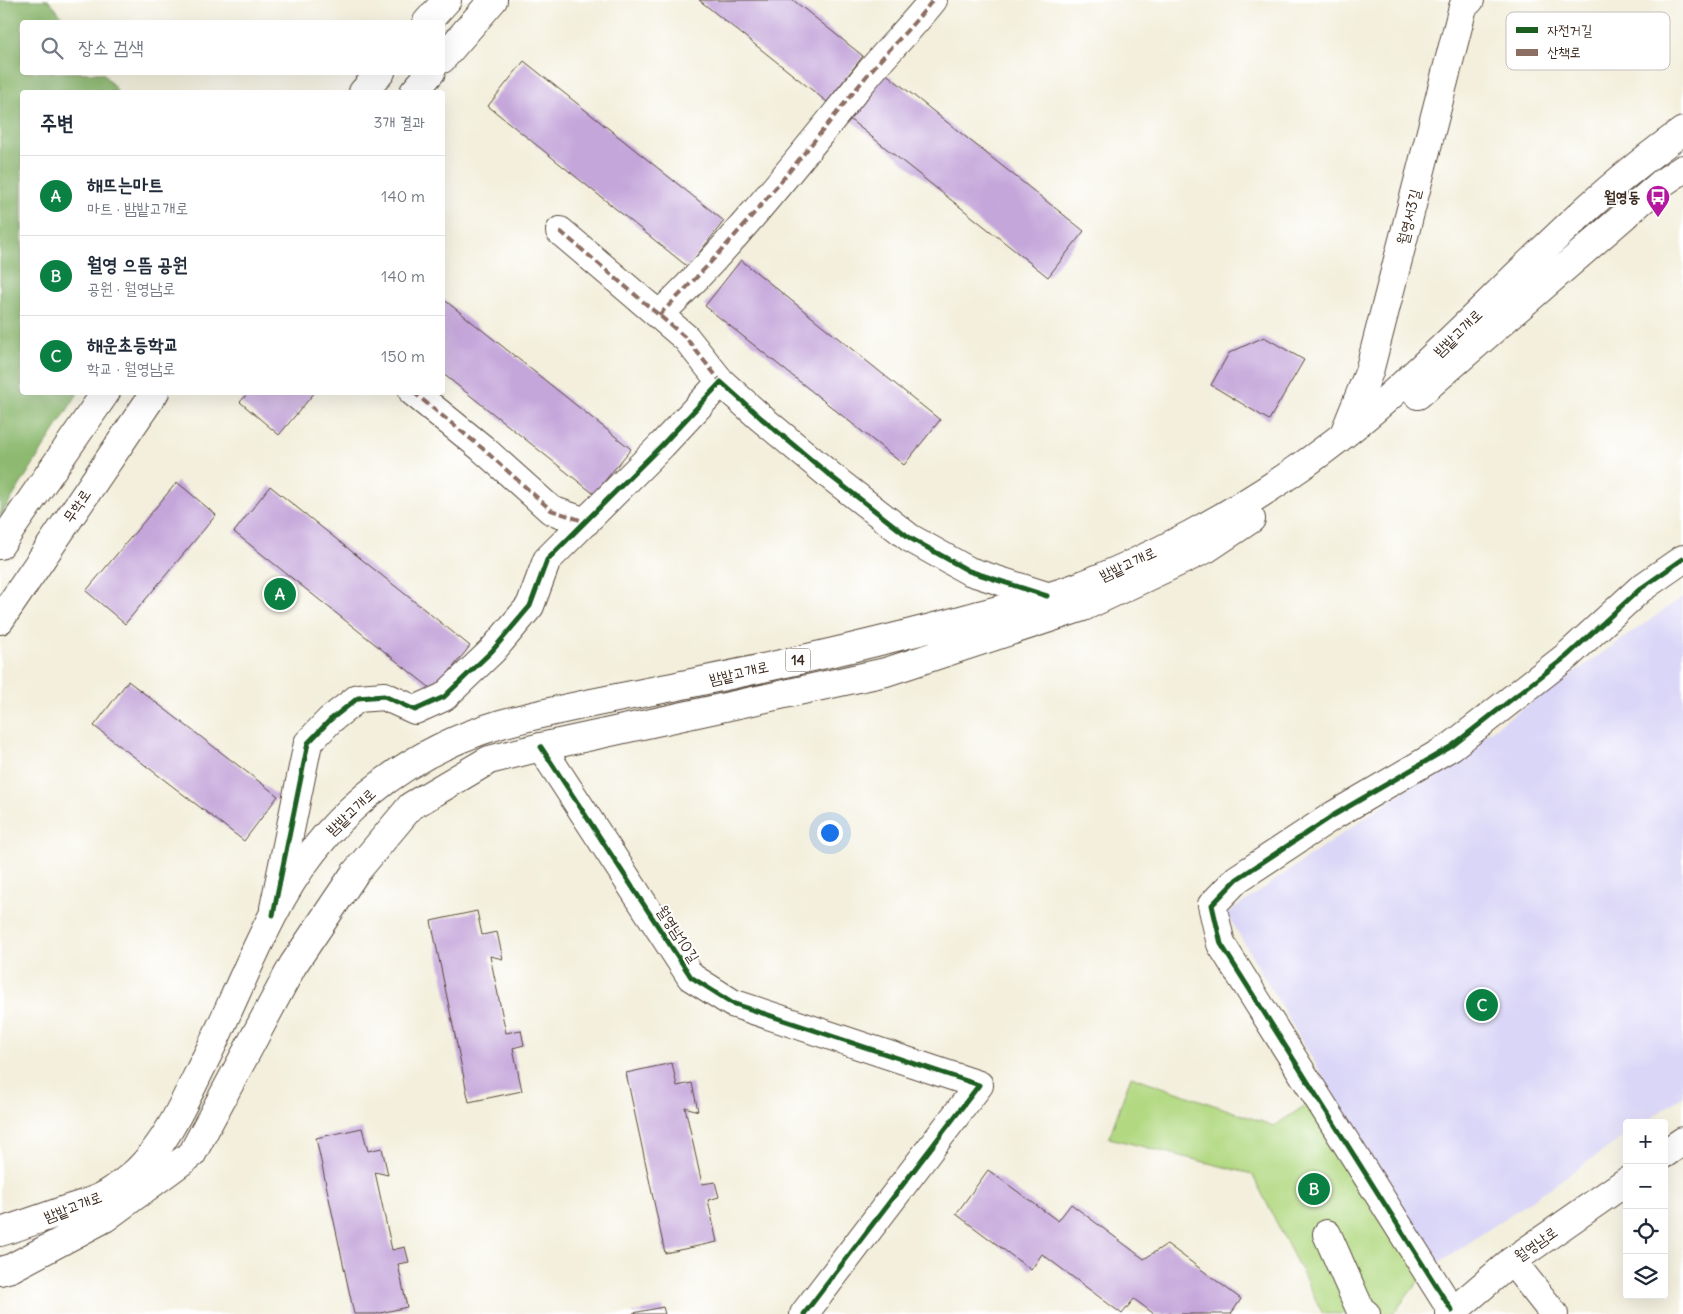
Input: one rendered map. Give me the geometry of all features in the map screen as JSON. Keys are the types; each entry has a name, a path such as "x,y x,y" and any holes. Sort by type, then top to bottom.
{"main road":[{"path":"429,20 446,0"},
{"path":"445,56 493,0"},
{"path":"659,315 724,248 803,156 886,52 914,24 933,0"},
{"name":"월영서3길","path":"1344,434 1369,372 1463,7 1470,0"},
{"path":"365,90 379,75"},
{"path":"416,90 428,75"},
{"name":"밤밭고개로","path":"0,1232 106,1194 136,1172 155,1150 188,1095 217,1038 273,915 296,875 336,823 360,800 420,758 472,733 523,718 887,640 1074,588 1108,574 1226,515 1301,467 1344,434 1416,373 1573,220 1626,174 1683,132"},
{"name":"밤밭고개로","path":"0,1271 11,1268 105,1218 192,1154 293,964 355,873 411,806 489,760 886,672 1083,607 1206,549 1363,442 1662,183 1683,169"},
{"path":"560,231 686,338 721,382 761,418 833,478 910,538 969,571 1047,596"},
{"path":"273,915 308,743 330,720 358,698 384,696 415,710 444,697 492,651 530,606 547,560 721,382"},
{"path":"0,545 104,395"},
{"name":"무학로","path":"0,620 153,395"},
{"path":"417,395 482,448 551,510 586,522"},
{"path":"1451,1312 1221,944 1212,905 1237,879 1334,815 1452,746 1567,656 1640,589 1683,560"},
{"name":"월영남10길","path":"541,747 691,977 732,1003 979,1085 804,1314"},
{"path":"1668,1151 1683,1141"},
{"name":"월영남로","path":"1451,1312 1512,1261 1623,1184"},
{"path":"1327,1234 1360,1309 1366,1314"},
{"path":"1512,1261 1554,1314"}],"shaded area":[{"path":"1683,597 1683,1096 1650,1119 1623,1119 1623,1138 1435,1266 1227,914"}],"green space":[{"path":"0,0 49,0 64,20 20,20 20,75 105,75 116,90 20,90 20,395 77,395 0,517"},
{"path":"1131,1076 1274,1126 1315,1099 1421,1278 1393,1314 1323,1314 1252,1174 1109,1138"}],"building":[{"path":"699,0 793,0 863,56 827,102"},
{"path":"524,61 724,221 688,267 488,106"},
{"path":"884,72 1084,231 1048,277 848,118"},
{"path":"741,260 940,420 904,465 705,306"},
{"path":"445,300 631,449 594,494 445,375"},
{"path":"1264,337 1304,360 1269,420 1211,385 1229,353"},
{"path":"246,395 312,395 279,435 240,402"},
{"path":"177,482 216,515 125,624 86,591"},
{"path":"270,486 470,646 434,691 234,532"},
{"path":"128,681 278,796 244,841 94,726"},
{"path":"477,911 482,935 497,932 503,959 490,956 506,1033 521,1030 524,1045 513,1048 522,1091 469,1102 431,921"},
{"path":"672,1063 677,1086 692,1083 698,1111 685,1107 702,1184 715,1182 719,1197 708,1200 717,1242 665,1253 626,1073"},
{"path":"362,1128 368,1151 382,1148 388,1175 375,1172 392,1250 405,1247 409,1262 398,1264 407,1307 376,1314 354,1314 316,1138"},
{"path":"988,1170 1058,1221 1071,1204 1144,1259 1167,1244 1241,1299 1231,1314 1154,1314 1134,1299 1122,1314 1042,1254 1031,1270 956,1214"},
{"path":"663,1307 665,1314 633,1314 633,1313"}],"marked path":[{"path":"659,315 713,260 788,173 870,72 933,0"},
{"path":"560,231 686,338 721,382"},
{"path":"417,395 482,448 551,510 586,522"}],"cycle path":[{"path":"273,915 308,743 330,720 358,698 384,696 415,710 444,697 492,651 530,606 547,560 662,445 721,382 833,478 910,538 969,571 1047,596"},
{"path":"1452,1311 1221,944 1212,905 1237,879 1334,815 1452,746 1567,656 1640,589 1683,559"},
{"path":"541,747 691,977 732,1003 979,1085 804,1314"}],"place":[{"name":"월영동","path":"1658,218"},
{"name":"해뜨는마트","path":"280,594"},
{"name":"해운초등학교","path":"1482,1005"},
{"name":"월영 으뜸 공원","path":"1314,1189"}]}
